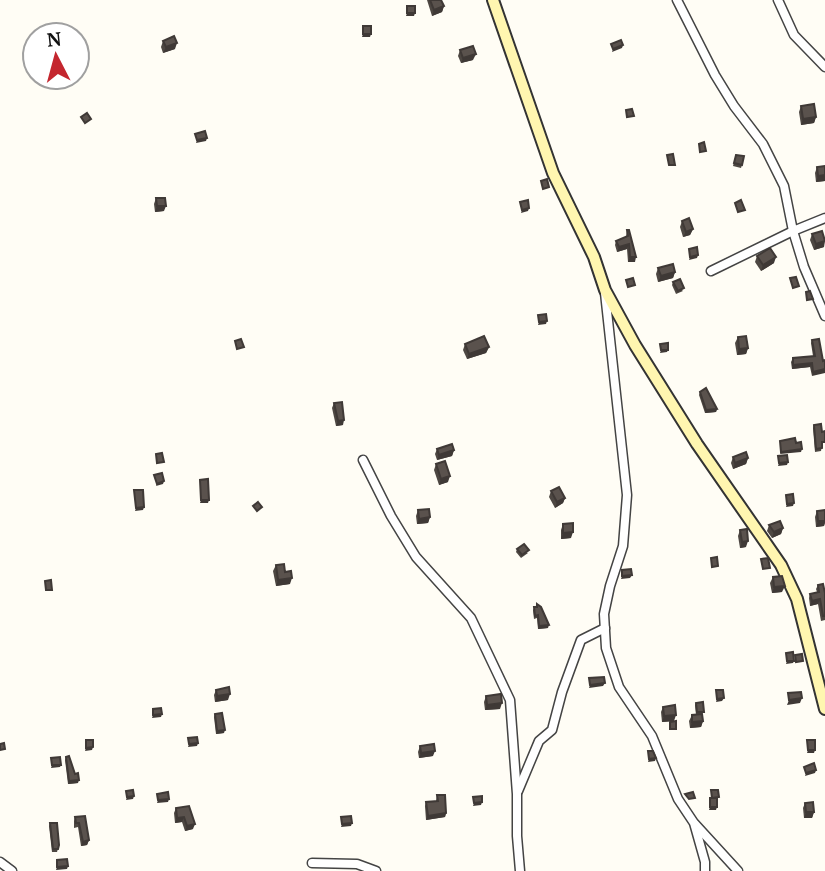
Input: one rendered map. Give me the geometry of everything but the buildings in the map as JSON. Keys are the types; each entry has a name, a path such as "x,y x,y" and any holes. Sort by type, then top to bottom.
{"street":[{"path":"493,0 553,173 586,239 604,290 697,444 781,565 797,599 825,709"},
{"path":"677,0 734,106 763,144 784,186 804,267 825,316"},
{"path":"778,0 794,36 825,67"},
{"path":"711,271 825,218"},
{"path":"604,290 627,495 623,546 604,614 606,648 620,687 652,736 678,799 694,823 738,871"},
{"path":"363,460 391,516 416,557 471,618 510,700 520,871"},
{"path":"517,794 539,741 552,730 562,692 581,640 605,628"},
{"path":"694,823 705,871"},
{"path":"313,863 357,864 376,871"}]}
